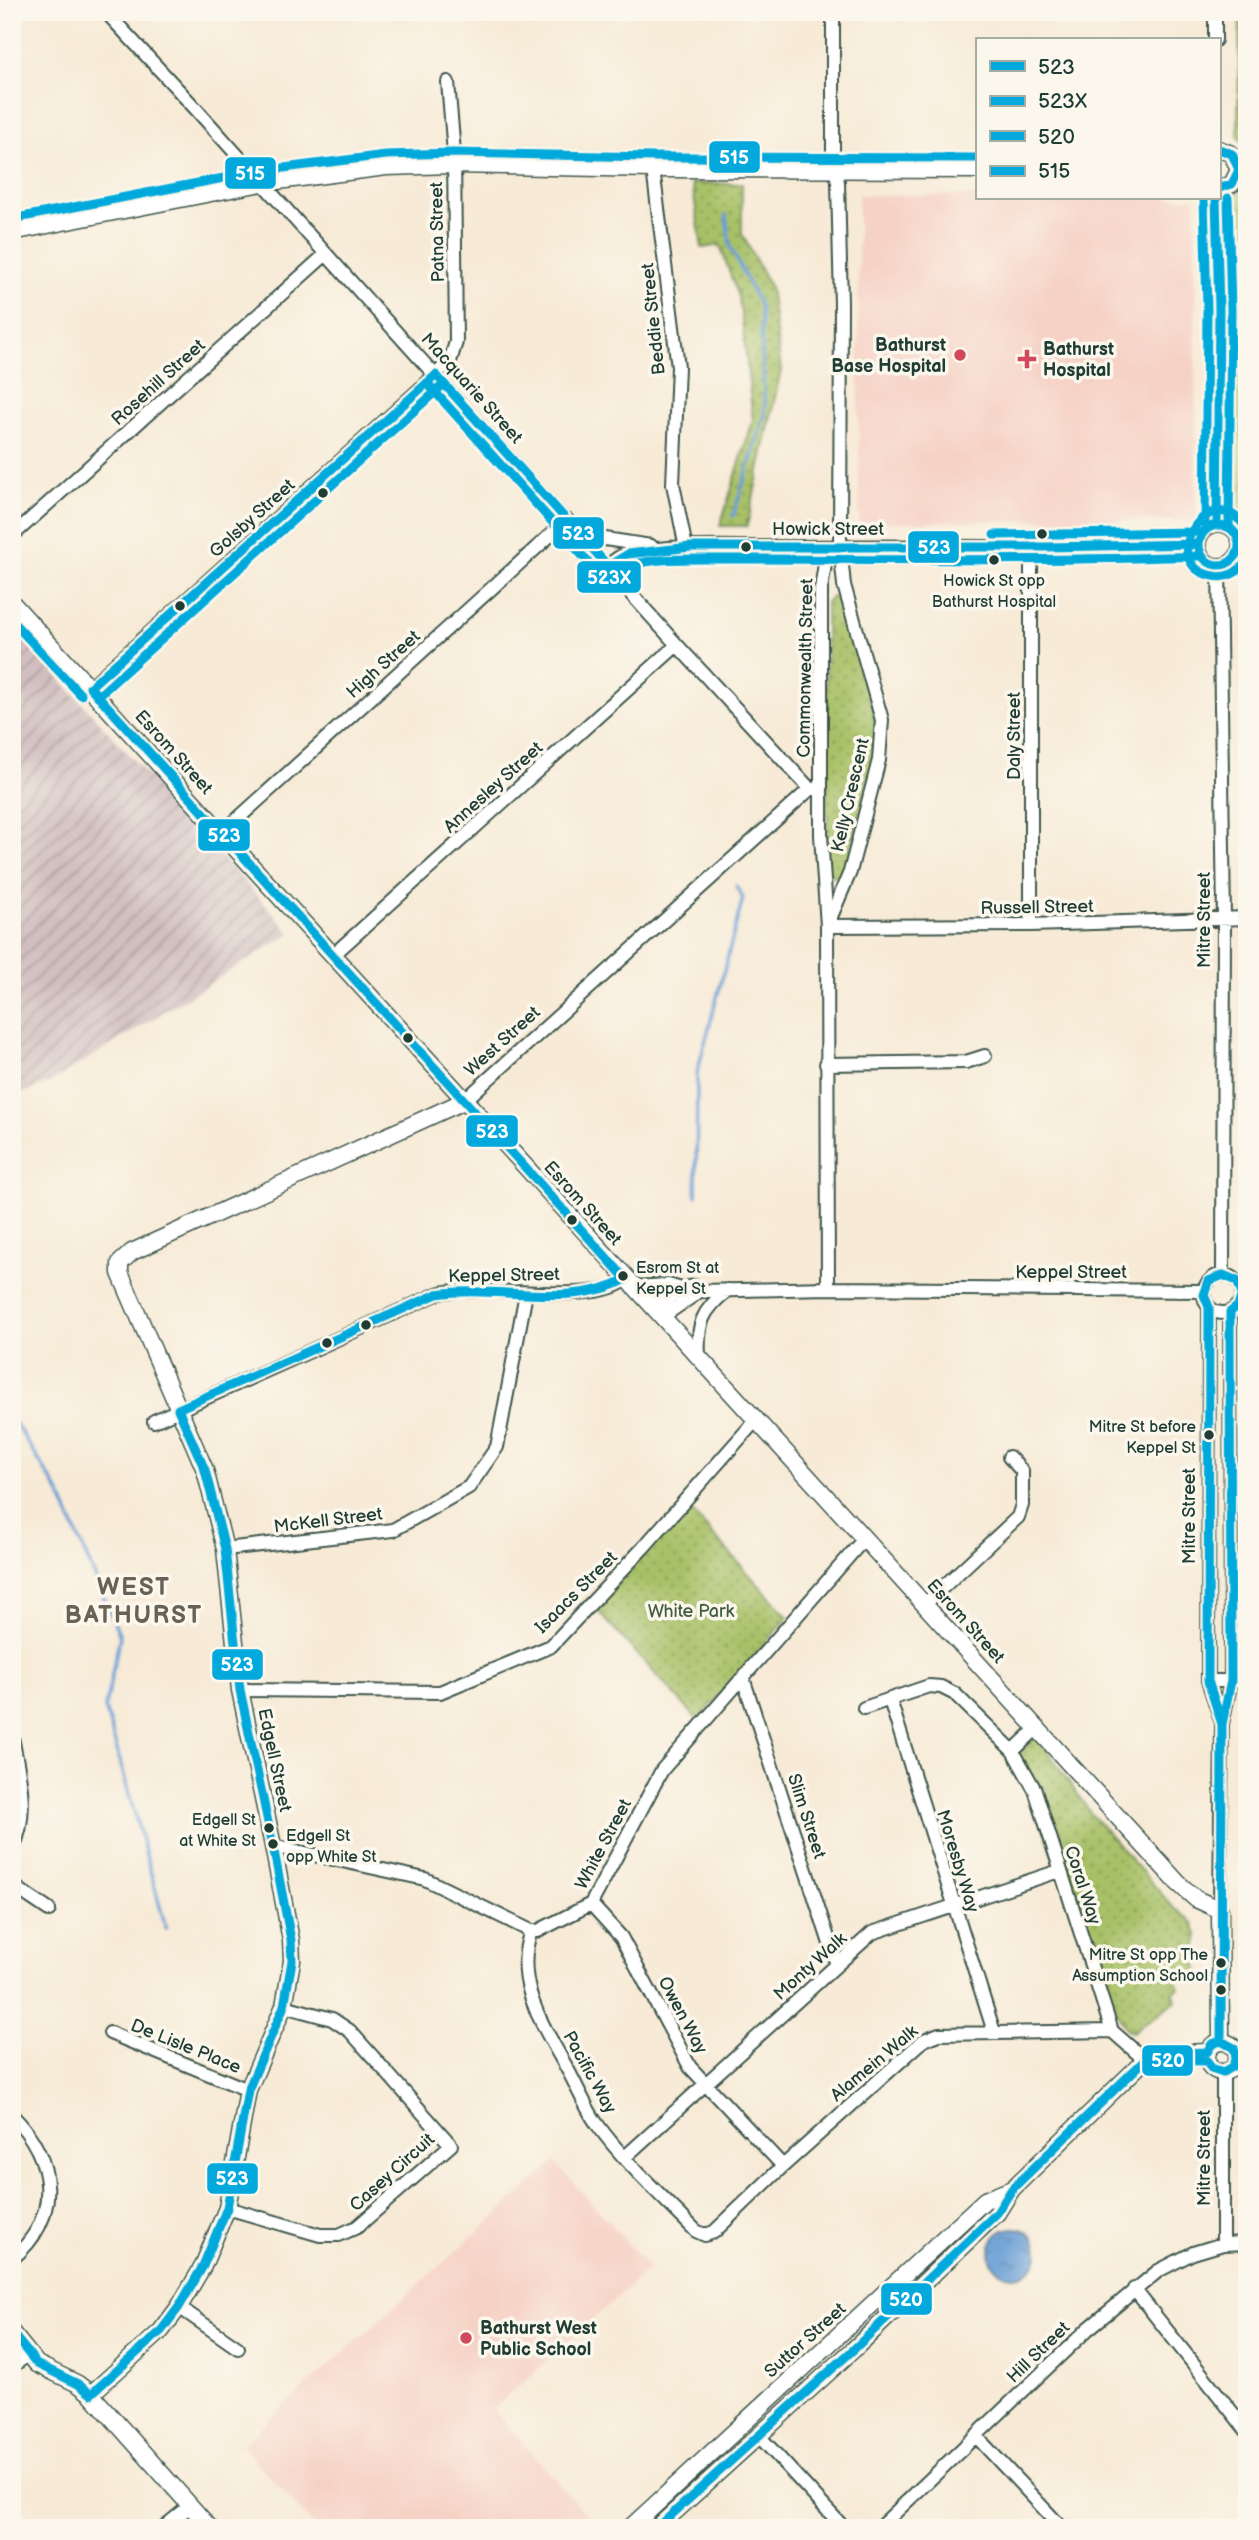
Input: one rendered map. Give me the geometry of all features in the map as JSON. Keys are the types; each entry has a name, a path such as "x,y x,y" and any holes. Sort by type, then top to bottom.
{"street":[{"name":"Macquarie Street","path":"106,12 436,374 677,645 816,789"},
{"path":"833,12 833,159 838,183 841,304 841,546"},
{"path":"1215,38 1216,12"},
{"name":"Patna Street","path":"436,374 450,361 456,342 453,165 448,82"},
{"path":"1220,149 1232,154 1243,169 1232,184 1220,188"},
{"path":"12,232 262,183 374,168 453,165 976,170"},
{"name":"Beddie Street","path":"653,169 678,367 673,484 686,548"},
{"path":"1216,200 1219,309 1217,525"},
{"name":"Rosehill Street","path":"12,536 326,254"},
{"name":"Golsby Street","path":"90,687 436,374"},
{"name":"Howick Street","path":"570,523 594,536 668,549"},
{"name":"High Street","path":"222,834 570,523"},
{"path":"1217,525 1232,530 1243,544 1233,559 1219,565 1207,561 1199,544 1204,531 1217,525"},
{"path":"604,561 612,546 624,542"},
{"name":"Howick Street","path":"604,561 639,552 686,548 1031,548 1199,544"},
{"name":"Kelly Crescent","path":"827,926 850,872 876,775 882,739 882,720 844,585 841,546"},
{"name":"Commonwealth Street","path":"828,1288 827,926 816,789 821,589 825,564 841,546"},
{"name":"Daly Street","path":"1031,548 1031,925"},
{"path":"627,587 625,569 639,552"},
{"name":"Mitre Street","path":"1219,565 1224,919 1223,1275"},
{"path":"821,589 844,585"},
{"name":"Esrom Street","path":"12,603 1187,1892 1220,1910"},
{"name":"Annesley Street","path":"331,956 677,645"},
{"name":"West Street","path":"120,1263 132,1252 464,1101 816,789"},
{"name":"Russell Street","path":"827,926 1031,925 1247,918"},
{"path":"827,1065 966,1062 985,1056"},
{"name":"Edgell Street","path":"91,2394 141,2351 180,2307 203,2266 227,2208 248,2090 284,2006 292,1961 291,1940 273,1846 240,1690 225,1549 205,1470 120,1273 120,1263"},
{"path":"1223,1275 1237,1281 1245,1296 1230,1312 1219,1313 1209,1307 1204,1291 1213,1278 1223,1275"},
{"name":"Keppel Street","path":"154,1421 437,1294 452,1291 526,1293 604,1290 630,1283 668,1285 681,1289 694,1286 700,1290 828,1288 1204,1291"},
{"path":"658,1312 681,1289"},
{"path":"658,1312 700,1290"},
{"path":"699,1356 701,1320 708,1308 728,1290"},
{"name":"McKell Street","path":"225,1549 393,1530 470,1487 497,1447 526,1293"},
{"name":"Mitre Street","path":"1209,1307 1208,1681 1222,1724"},
{"name":"Mitre Street","path":"1221,2041 1222,1724 1231,1681 1230,1312"},
{"name":"Isaacs Street","path":"240,1690 440,1692 551,1646 643,1548 756,1420"},
{"path":"925,1604 1018,1517 1022,1506 1021,1471 1009,1457"},
{"name":"White Street","path":"531,1931 538,1931 591,1904 662,1770 864,1539"},
{"name":"Slim Street","path":"743,1678 837,1965"},
{"path":"1208,1681 1247,1681"},
{"name":"Coral Way","path":"864,1708 929,1686 941,1687 954,1693 1013,1751 1035,1790 1112,2031"},
{"name":"Moresby Way","path":"890,1700 994,2032"},
{"path":"1013,1751 1037,1728"},
{"path":"12,1850 22,1815 22,1795 13,1744"},
{"path":"273,1846 425,1879 531,1931"},
{"name":"Monty Walk","path":"625,2157 872,1933 1059,1871"},
{"path":"12,1885 49,1910"},
{"name":"Owen Way","path":"591,1904 621,1937 690,2067 783,2166"},
{"name":"Pacific Way","path":"531,1931 525,1968 533,2007 597,2123 625,2157 696,2231 705,2235"},
{"name":"Casey Circuit","path":"227,2208 320,2235 339,2235 358,2227 451,2145 350,2031 332,2019 284,2006"},
{"path":"1112,2031 1145,2060 1158,2054 1207,2056"},
{"name":"Alamein Walk","path":"705,2235 714,2232 783,2166 924,2040 939,2034 1112,2031"},
{"name":"De Lisle Place","path":"110,2033 248,2090"},
{"path":"1221,2041 1231,2044 1242,2058 1233,2068 1223,2072 1211,2068 1207,2056 1212,2044 1221,2041"},
{"name":"Suttor Street","path":"657,2528 997,2213 1012,2189 1145,2060"},
{"name":"Mitre Street","path":"1223,2072 1223,2244"},
{"path":"12,2115 30,2134 41,2152 46,2167 48,2190 38,2225 25,2246 12,2259"},
{"name":"Suttor Street","path":"630,2528 985,2200 1012,2189"},
{"name":"Hill Street","path":"879,2528 1058,2357 1134,2289 1158,2271 1193,2253 1223,2244 1247,2244"},
{"path":"1134,2289 1240,2413 1247,2431"},
{"path":"180,2307 238,2348"},
{"path":"12,2333 28,2355 41,2367 78,2384 91,2394 211,2528"},
{"path":"12,2366 28,2355"},
{"path":"759,2436 844,2528"},
{"path":"976,2436 1062,2528"},
{"path":"163,2528 190,2506"}],"shaded area":[{"name":"Bathurst Hospital","path":"858,195 976,196 976,200 1195,200 1196,521 859,523"},
{"path":"12,626 291,933 51,1082 12,1097"},
{"name":"Bathurst West Public School","path":"555,2162 650,2268 493,2409 598,2528 316,2528 241,2445"}],"green space":[{"path":"1240,12 1247,12 1247,146 1239,139 1238,132"},
{"path":"692,183 742,184 742,234 770,287 781,370 747,526 720,526 753,420 742,320 738,297 720,245 702,248"},
{"path":"1247,183 1247,529 1234,522 1228,507 1228,202"},
{"path":"833,597 842,600 875,718 877,737 875,755 845,871 837,877 827,870 826,602"},
{"name":"White Park","path":"686,1505 788,1617 698,1720 593,1606"},
{"path":"1037,1736 1091,1814 1173,1907 1193,1923 1197,1934 1197,1971 1176,1981 1179,1988 1173,1993 1177,2000 1132,2032 1126,2029 1106,1993 1016,1756"}],"water":[{"path":"1014,2228 1031,2235 1038,2252 1031,2269 1014,2276 997,2269 990,2252 997,2235"}],"waterway":[{"path":"726,215 730,246 760,307 765,414 733,516"},
{"path":"696,1196 697,1073 743,898 736,886"},
{"path":"12,1418 60,1494 120,1636 105,1707 166,1928"}],"transit line":[{"name":"523","path":"1220,149 1232,154 1239,170 1232,184 1220,188"},
{"name":"515","path":"12,219 260,171 386,155 453,153 976,158"},
{"name":"515","path":"1228,198 1231,309 1229,525"},
{"name":"523X","path":"1204,200 1207,309 1205,525"},
{"name":"523","path":"1216,200 1219,309 1217,525"},
{"name":"523","path":"436,375 608,566 628,554 691,547 1047,547 1199,544"},
{"name":"523","path":"90,687 436,375"},
{"name":"523X","path":"427,383 604,577 612,577 631,565 674,559 1018,560 1199,556"},
{"name":"523X","path":"98,696 444,384"},
{"name":"523X","path":"1247,529 1232,515 1217,512 1204,517 1194,528 1188,542 1188,557 1197,569 1214,576 1232,574 1247,561"},
{"name":"523","path":"1219,525 1233,531 1239,545 1233,559 1219,565 1205,559 1199,545 1205,531 1219,525"},
{"name":"515","path":"994,535 1199,532"},
{"name":"523X","path":"12,621 81,695"},
{"name":"523","path":"90,687 626,1279"},
{"name":"520","path":"1223,1275 1237,1281 1242,1294 1238,1306 1230,1312 1231,1681 1222,1724 1208,1681 1209,1307 1204,1295 1209,1281 1223,1275"},
{"name":"523","path":"178,1409 437,1294 484,1292 559,1295 605,1288 626,1279"},
{"name":"523","path":"91,2394 161,2331 203,2266 227,2208 248,2090 284,2006 292,1961 291,1940 273,1846 240,1690 225,1549 205,1470 178,1409"},
{"name":"520","path":"1221,2041 1222,1724"},
{"name":"520","path":"1221,2041 1234,2048 1236,2056 1233,2066 1223,2072 1211,2068 1207,2061 1145,2060 1158,2054 1207,2052 1212,2044 1221,2041"},
{"name":"520","path":"657,2528 853,2350 997,2213 1012,2189 1145,2060"},
{"name":"523","path":"12,2333 37,2364 78,2384 91,2394"}],"place":[{"name":"Bathurst Base Hospital","path":"960,355"},
{"name":"Bathurst Hospital","path":"1027,359"},
{"name":"Howick St opp Bathurst Hospital","path":"994,560"},
{"name":"Esrom St at Keppel St","path":"623,1276"},
{"name":"Mitre St before Keppel St","path":"1209,1435"},
{"name":"Edgell St at White St","path":"269,1828"},
{"name":"Edgell St opp White St","path":"273,1844"},
{"name":"Mitre St opp The Assumption School","path":"1221,1963"},
{"name":"Bathurst West Public School","path":"466,2338"}],"district":[{"name":"WEST BATHURST","path":"134,1601"}]}
